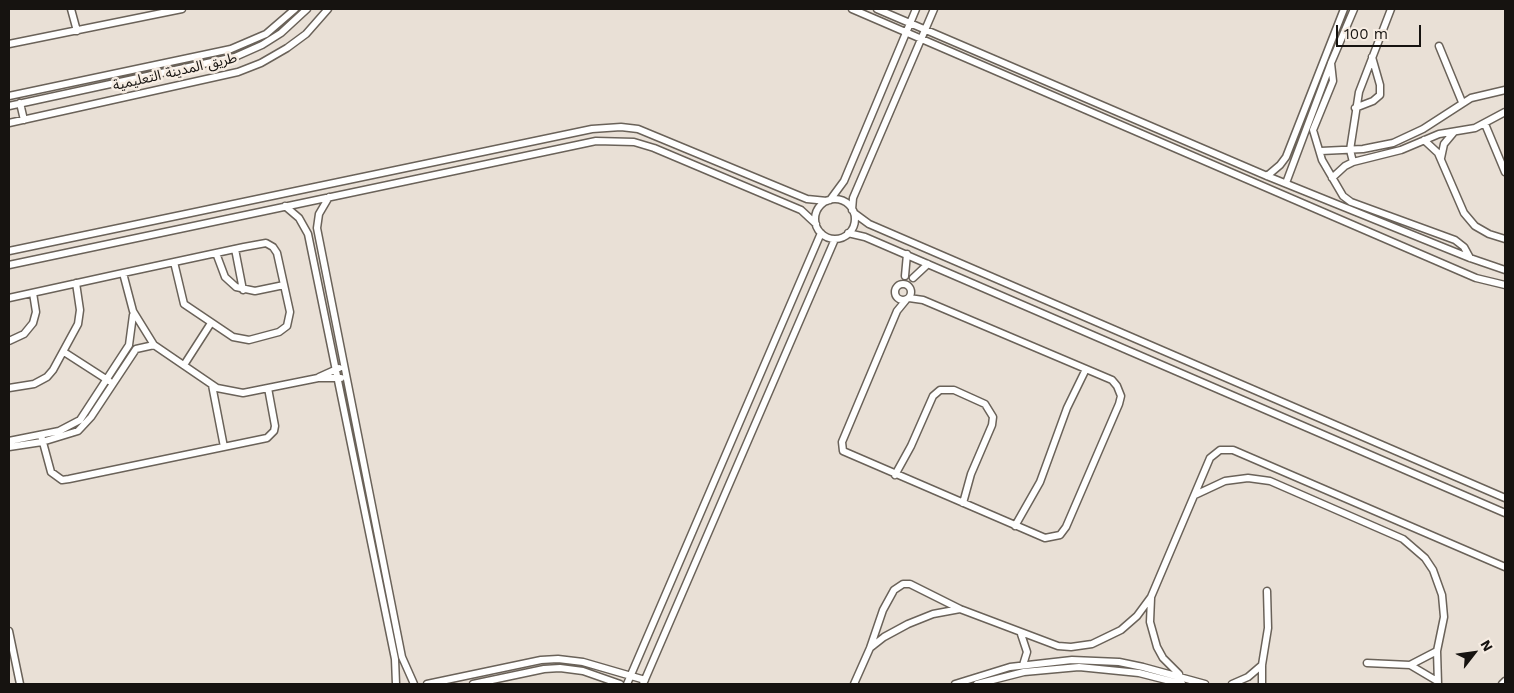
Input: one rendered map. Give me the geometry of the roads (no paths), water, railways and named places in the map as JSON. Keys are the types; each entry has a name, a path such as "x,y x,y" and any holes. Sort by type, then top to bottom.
{"street":[{"path":"71,9 76,31"},
{"path":"9,44 182,9"},
{"path":"9,96 232,50 266,34 295,9"},
{"name":"طريق المدينة التعليمية","path":"9,106 234,57 262,45 281,33 307,9"},
{"name":"طريق المدينة التعليمية","path":"9,123 213,78 244,69 273,57 306,34 328,9"},
{"path":"852,9 1476,278 1505,286"},
{"path":"877,9 1267,176 1470,258 1505,270"},
{"path":"816,224 817,210 829,200 844,181 916,9"},
{"path":"848,234 854,222 853,198 934,9"},
{"path":"1267,176 1286,157 1344,9"},
{"path":"1286,183 1354,9"},
{"path":"1353,162 1350,150 1355,108 1390,9"},
{"path":"1438,46 1462,102"},
{"path":"1355,108 1380,95 1380,86 1372,57"},
{"path":"1331,64 1333,81 1313,130 1321,150 1322,160 1343,196 1351,202 1455,240 1464,247 1470,258"},
{"path":"1321,150 1363,149 1393,143 1434,122 1462,102 1480,94 1503,91"},
{"path":"20,103 24,120"},
{"path":"1332,178 1344,166 1353,162 1389,154 1439,134 1485,124 1505,112"},
{"path":"1434,122 1433,129 1439,134"},
{"path":"1485,124 1505,172"},
{"path":"9,251 592,128 621,127 638,129 807,199 843,201 853,212 869,224 1505,498"},
{"path":"1441,159 1444,144 1454,132"},
{"path":"1424,140 1434,148 1441,159 1464,213 1475,226 1489,234 1505,239"},
{"path":"9,265 596,141 634,142 654,148 800,210 816,224 821,233 834,239 848,234 861,235 1505,513"},
{"path":"1363,149 1364,159"},
{"path":"422,164 426,177"},
{"path":"330,196 319,214 317,228 402,657 414,684"},
{"path":"285,206 299,218 308,234 395,659 396,684"},
{"path":"627,684 821,233"},
{"path":"427,684 550,660 575,661 632,675 644,682 834,239"},
{"path":"9,298 122,273 235,249 262,244 273,246 277,253 291,317 287,326 279,332 244,340 233,337 184,304 174,262"},
{"path":"235,249 243,290"},
{"path":"216,253 226,278 243,290 255,291 284,285"},
{"path":"897,297 907,299 923,300 1115,383 1119,389 1120,400 1066,527 1060,535 1049,538 1016,526 845,453 841,444 897,311 907,299 907,254"},
{"path":"897,311 895,289 908,282 928,264"},
{"path":"122,273 134,312 154,344 212,385 236,393 318,378 347,378"},
{"path":"908,282 923,300"},
{"path":"9,388 41,381 53,370 76,331 80,317 76,283"},
{"path":"9,342 24,334 33,323 36,312 33,293"},
{"path":"9,447 66,429 80,420 130,345 134,312"},
{"path":"184,365 211,323"},
{"path":"9,441 41,438 78,431 91,417 136,349 154,344"},
{"path":"64,352 114,384"},
{"path":"318,378 336,368 345,367"},
{"path":"1016,526 1040,482 1061,424 1086,369"},
{"path":"212,385 224,447"},
{"path":"41,438 51,472 62,480 224,447 272,435 275,426 268,388"},
{"path":"896,475 912,446 933,396 940,390 954,390 986,404 993,418 992,426 971,474 963,503"},
{"path":"854,684 870,648 883,610 894,590 903,584 910,584 960,609 1046,643 1071,647 1092,644 1112,636 1137,616 1151,597 1210,458 1220,450 1233,450 1505,567"},
{"path":"1195,495 1215,484 1231,480 1248,478 1270,481 1403,539 1425,558 1438,582 1444,608 1443,627 1437,651 1437,683"},
{"path":"1262,684 1262,665 1268,628 1266,591"},
{"path":"1151,597 1150,622 1157,647 1163,658 1182,676"},
{"path":"870,648 884,637 908,624 934,614 960,609"},
{"path":"9,631 20,684"},
{"path":"1020,633 1024,639 1027,652 1023,665"},
{"path":"1071,647 1072,660"},
{"path":"1367,663 1410,665 1437,651"},
{"path":"955,684 986,673 1023,665 1072,660 1119,662 1182,676 1205,684"},
{"path":"1232,684 1248,677 1262,665"},
{"path":"1410,665 1437,683"},
{"path":"977,684 1024,672 1079,667 1139,673 1182,684"},
{"path":"473,684 537,670 560,668 583,671 620,684"},
{"path":"1502,684 1505,681"}]}
